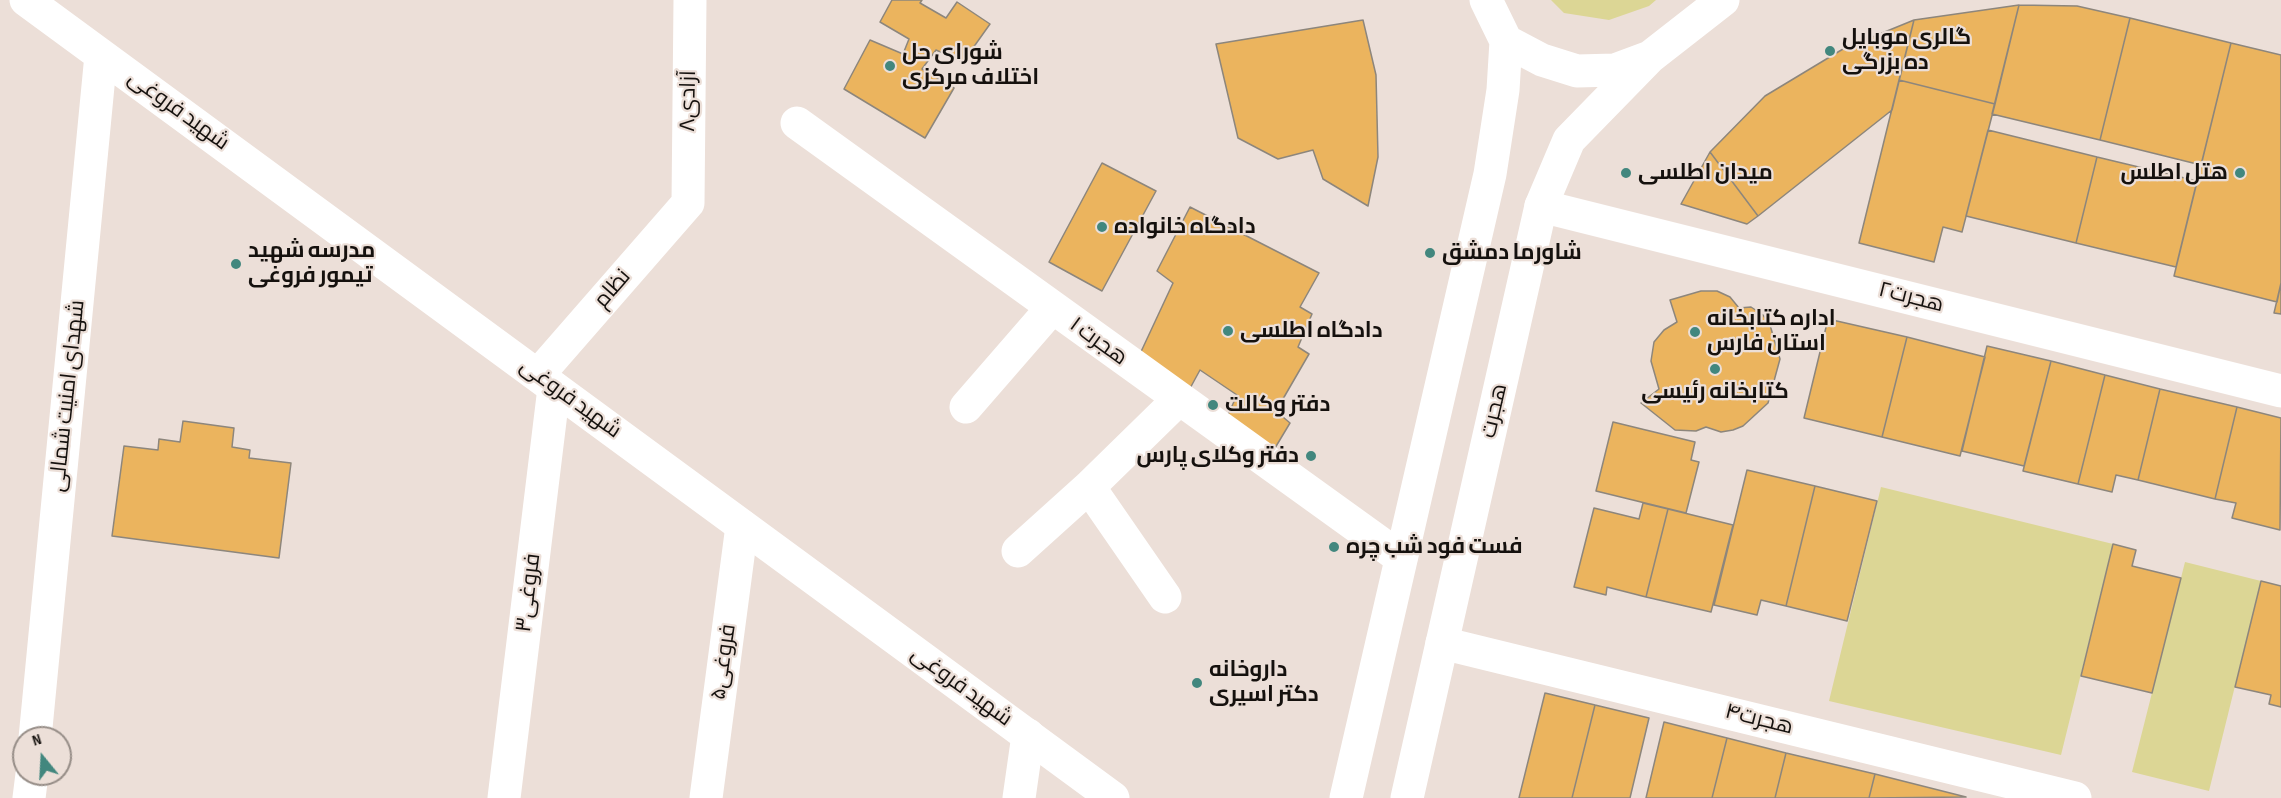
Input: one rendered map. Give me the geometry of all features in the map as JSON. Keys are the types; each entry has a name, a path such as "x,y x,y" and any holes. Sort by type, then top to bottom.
{"street":[{"name":"شهید فروغی","path":"26,0 1113,798"},
{"name":"آزادی۸","path":"688,202 690,0"},
{"path":"1346,798 1490,174 1503,90 1506,40 1486,0"},
{"path":"1506,40 1542,60 1577,71 1614,70 1650,57 1723,0"},
{"name":"شهدای امنیت شمالی","path":"36,726 101,55"},
{"name":"هجرت","path":"1407,798 1541,206 1569,140 1650,57"},
{"name":"هجرت ۱","path":"797,123 1178,400 1401,558"},
{"name":"نظام","path":"546,382 688,202"},
{"name":"هجرت۲","path":"1541,206 2281,391"},
{"path":"966,407 1052,308"},
{"name":"فروغی۳","path":"504,798 546,382"},
{"path":"1018,551 1089,488 1178,400"},
{"path":"1089,488 1165,597"},
{"name":"فروغی۵","path":"706,798 742,526"},
{"name":"هجرت۴","path":"1442,643 2075,798"},
{"path":"1019,798 1028,735"}],"shaded area":[{"path":"1551,0 1656,0 1649,6 1609,20 1564,13"},
{"path":"1881,487 2113,544 2061,755 1829,701"},
{"path":"2185,562 2261,581 2209,791 2132,772"}],"building":[{"name":"شورای حل اختلاف مرکزی","path":"892,0 922,0 920,3 946,18 957,2 990,24 963,62 936,50 922,69 954,88 925,138 844,89 870,40 903,54 909,39 880,22"},
{"path":"2019,5 1995,104 1899,80 1914,20"},
{"path":"2019,5 2077,6 2130,18 2100,140 1992,114"},
{"path":"2130,18 2231,43 2201,165 2100,140"},
{"path":"1363,20 1376,75 1378,157 1368,206 1323,179 1313,150 1278,159 1238,138 1216,44"},
{"path":"1914,20 1892,110 1758,216 1710,152 1765,96 1843,49"},
{"name":"هتل اطلس","path":"2231,43 2281,55 2281,283 2277,302 2174,276"},
{"path":"1899,80 1995,104 1962,232 1943,227 1934,262 1859,243"},
{"path":"1988,130 2097,157 2076,243 1966,216"},
{"path":"1710,152 1758,216 1747,224 1681,204"},
{"path":"2097,157 2197,181 2176,267 2076,243"},
{"name":"دادگاه خانواده","path":"1102,163 1156,191 1102,291 1049,262"},
{"name":"دادگاه اطلسی","path":"1190,207 1319,273 1300,307 1312,314 1298,347 1309,354 1276,411 1290,423 1272,453 1226,419 1237,395 1200,370 1188,392 1139,356 1173,283 1157,271"},
{"path":"2281,283 2281,314 2274,313"},
{"name":"کتابخانه رئیسی","path":"1701,291 1717,291 1730,297 1739,308 1751,307 1763,315 1770,325 1780,359 1768,403 1743,426 1733,430 1721,432 1706,427 1696,431 1675,430 1641,403 1659,389 1651,361 1654,342 1664,330 1677,322 1670,300"},
{"path":"1828,319 1907,337 1882,437 1804,418"},
{"path":"1907,337 1985,357 1960,456 1882,437"},
{"path":"1987,346 2051,361 2024,466 1962,451"},
{"path":"2051,361 2105,375 2078,484 2023,471"},
{"path":"2105,375 2160,389 2138,480 2116,475 2112,492 2078,484"},
{"path":"2160,389 2237,407 2215,499 2138,480"},
{"path":"2237,407 2281,418 2280,530 2232,518 2236,503 2215,499"},
{"path":"183,421 234,428 232,447 250,450 249,458 291,463 279,558 112,536 124,446 158,450 159,439 180,442"},
{"path":"1613,422 1695,442 1691,460 1699,462 1686,513 1596,491"},
{"path":"1747,470 1815,486 1786,606 1761,600 1757,615 1714,605"},
{"path":"1815,486 1877,501 1847,621 1786,606"},
{"path":"1643,503 1668,509 1646,597 1607,587 1606,595 1574,587 1594,508 1639,519"},
{"path":"1668,509 1733,525 1711,612 1646,597"},
{"path":"2113,544 2136,550 2132,566 2181,578 2152,693 2081,676"},
{"path":"2261,581 2281,586 2281,707 2269,704 2271,695 2235,687"},
{"path":"1545,693 1595,705 1572,798 1519,798"},
{"path":"1595,705 1649,718 1630,798 1572,798"},
{"path":"1664,722 1727,738 1712,798 1646,798"},
{"path":"1727,738 1786,753 1775,798 1712,798"},
{"path":"1786,753 1875,774 1869,798 1775,798"},
{"path":"1875,774 1966,797 1869,798"}],"place":[{"name":"گالری موبایل ده بزرگی","path":"1830,51"},
{"name":"شورای حل اختلاف مرکزی","path":"890,66"},
{"name":"میدان اطلسی","path":"1626,173"},
{"name":"هتل اطلس","path":"2240,173"},
{"name":"دادگاه خانواده","path":"1102,227"},
{"name":"شاورما دمشق","path":"1430,253"},
{"name":"مدرسه شهید تیمور فروغی","path":"236,264"},
{"name":"دادگاه اطلسی","path":"1228,331"},
{"name":"اداره کتابخانه استان فارس","path":"1695,332"},
{"name":"کتابخانه رئیسی","path":"1715,369"},
{"name":"دفتر وکالت","path":"1213,405"},
{"name":"دفتر وکلای پارس","path":"1311,456"},
{"name":"فست فود شب چره","path":"1334,547"},
{"name":"داروخانه دکتر اسیری","path":"1197,683"}]}
